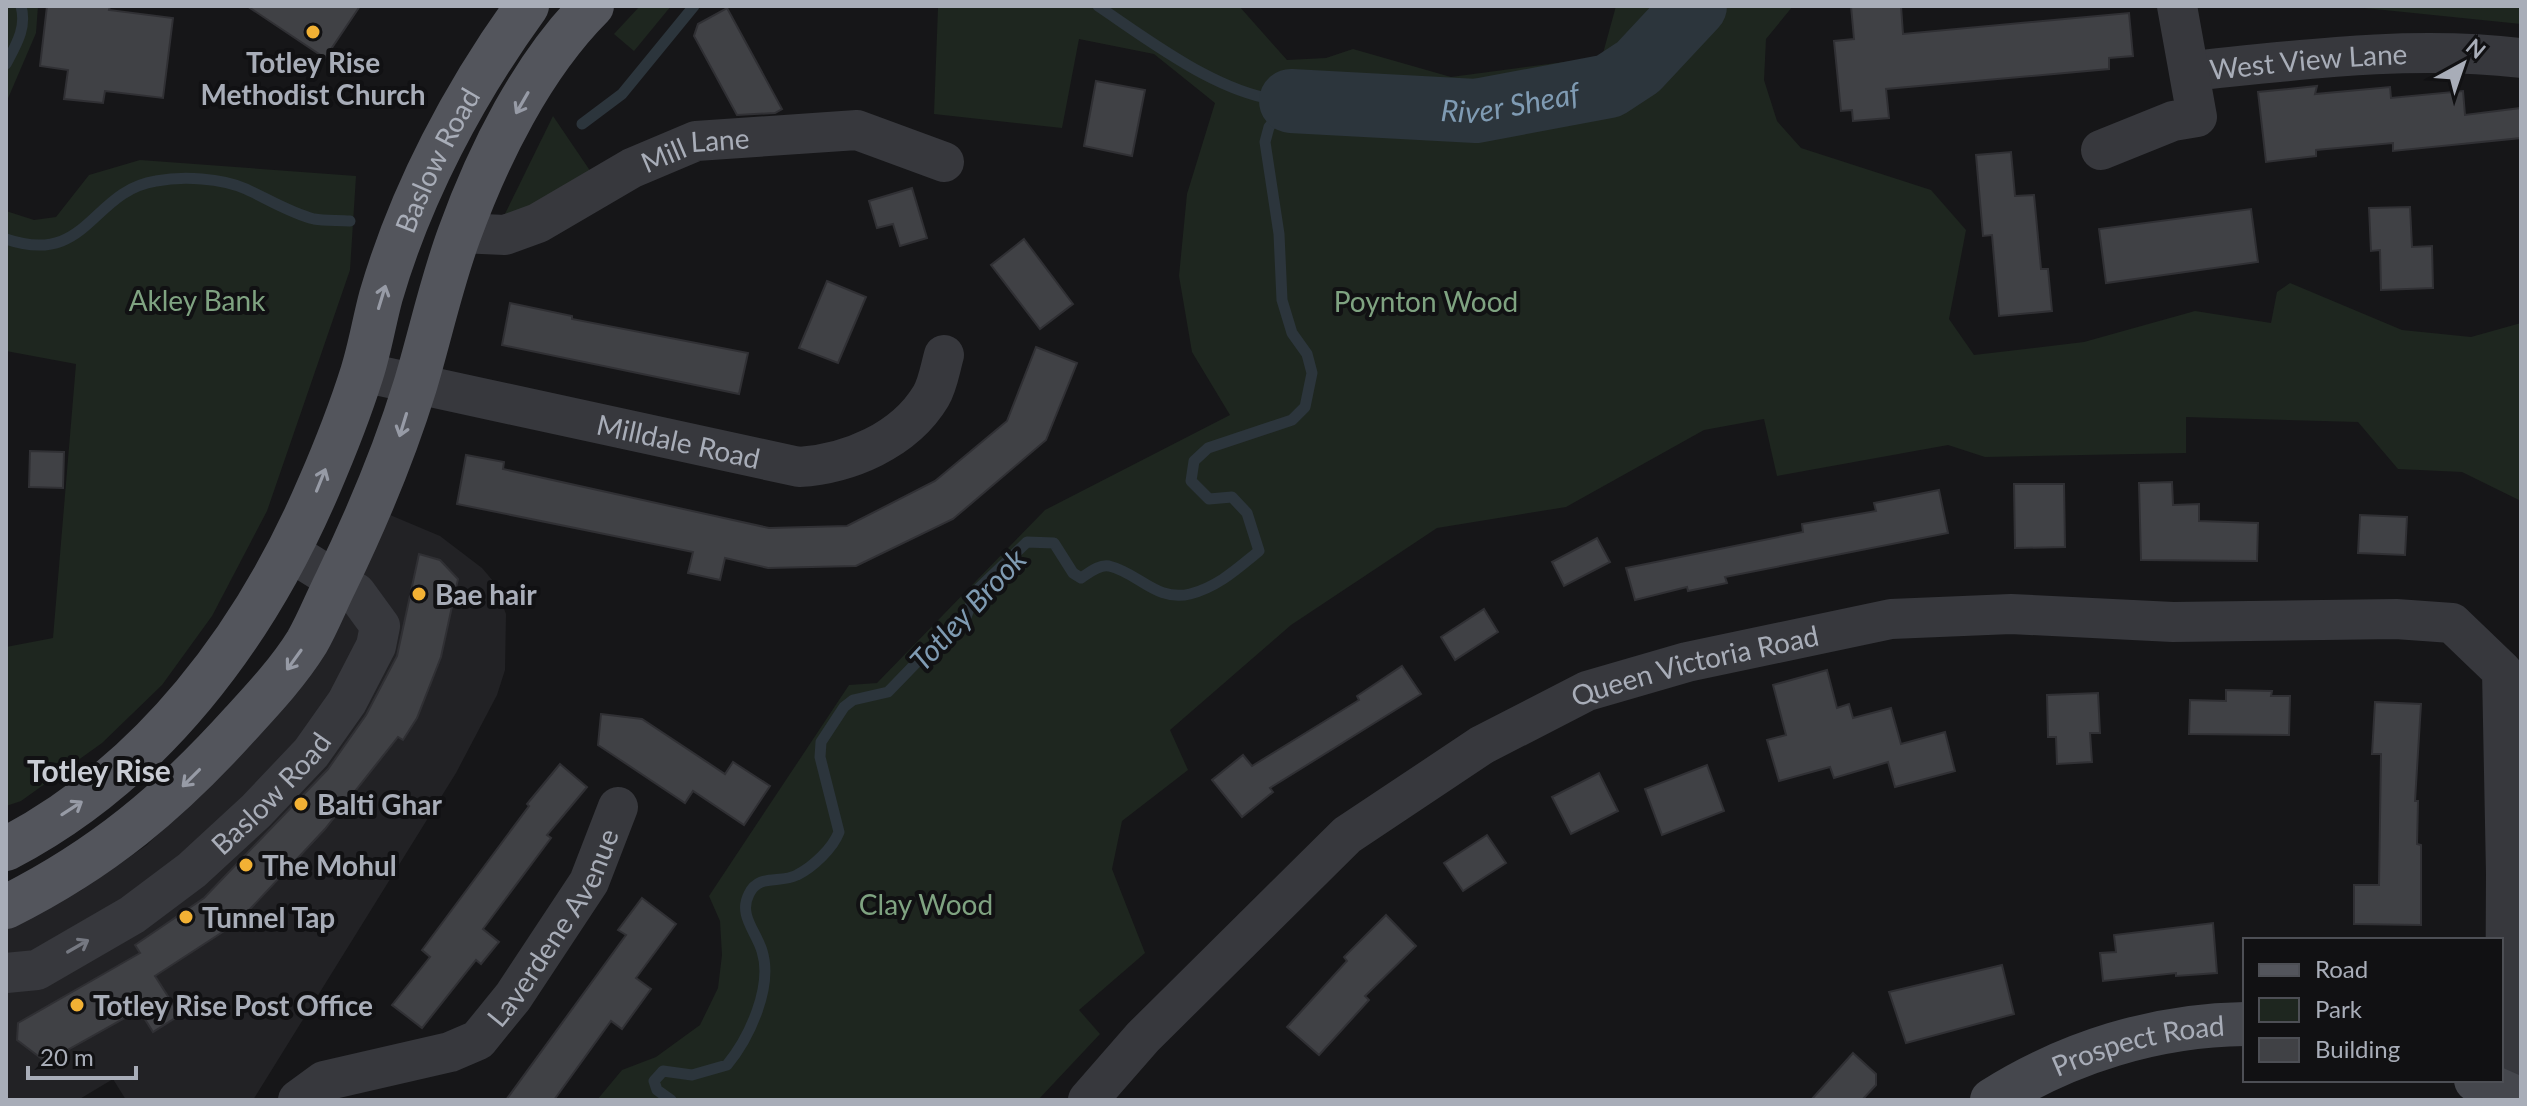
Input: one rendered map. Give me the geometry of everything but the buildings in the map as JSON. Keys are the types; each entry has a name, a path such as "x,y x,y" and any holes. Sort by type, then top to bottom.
{"main road":[{"name":"Baslow Road","path":"6,849 100,790 141,754 203,685 287,550 319,487 362,372 381,296 409,217 461,109 519,9"},
{"path":"6,907 60,880 106,850 192,778 273,688 307,642 385,476 460,233 512,121 578,21"}],"street":[{"name":"West View Lane","path":"2101,150 2173,121 2197,117 2177,6"},
{"path":"519,9 578,21"},
{"name":"West View Lane","path":"2191,71 2342,55 2491,54 2521,58"},
{"name":"Mill Lane","path":"460,233 505,235 538,223 632,168 696,141 857,130 944,162"},
{"name":"Milldale Road","path":"362,372 781,464 814,466 832,465 865,452 908,421 930,398 944,355"},
{"name":"Baslow Road","path":"6,973 37,970 132,915 192,870 311,753 347,702 376,646 380,626 356,593 287,550"},
{"name":"Queen Victoria Road","path":"1088,1100 1143,1037 1347,835 1482,745 1587,691 1687,662 1891,619 2011,614 2173,622 2396,619 2452,623 2502,671 2506,873 2503,982"},
{"name":"Laverdene Avenue","path":"298,1100 324,1081 450,1052 478,1040 513,997 589,882 618,807"},
{"name":"Prospect Road","path":"1992,1100 2094,1050 2151,1032 2243,1024"}],"shaded area":[{"path":"383,512 440,536 482,568 493,581 506,614 505,670 497,695 456,773 253,1100 126,1100 113,1079 78,1100 6,1100 6,927 80,891 147,845 210,781"}],"green space":[{"path":"6,6 38,6 36,33 6,103"},
{"path":"640,6 671,6 634,51 614,34"},
{"name":"Poynton Wood","path":"925,6 1239,6 1287,60 1326,58 1353,49 1451,77 1602,57 1616,6 1793,6 1766,39 1764,80 1777,121 1801,148 1931,190 1966,230 1949,319 1974,355 2084,342 2195,311 2271,323 2277,292 2290,283 2402,330 2471,337 2521,323 2521,501 2462,472 2398,469 2358,422 2186,417 2186,453 1985,457 1948,445 1777,476 1764,419 1704,430 1566,507 1437,528 1291,625 1170,730 1188,770 1122,821 1112,869 1145,953 1079,1010 1100,1034 1038,1100 597,1100 622,1070 656,1057 700,1025 718,988 722,955 720,921 709,896 849,685 877,683 1045,510 1230,415 1192,352 1179,276 1187,194 1215,103 1154,54 1079,39 1062,128 934,114 938,8"},
{"path":"2345,6 2521,6 2521,24"},
{"path":"553,116 595,178 503,218"},
{"name":"Akley Bank","path":"140,160 356,176 350,270 267,511 212,616 162,685 102,743 21,801 6,806 6,647 53,638 76,364 6,351 6,211 34,220 56,217 89,175"}],"waterway":[{"path":"6,64 22,29 21,6"},
{"path":"582,124 622,94 694,6"},
{"path":"1098,6 1215,80 1266,98 1291,101"},
{"name":"River Sheaf","path":"1291,101 1476,111 1609,86 1638,67 1695,6"},
{"name":"Totley Brook","path":"671,1100 657,1090 654,1081 663,1071 692,1075 727,1065 744,1040 757,1011 765,965 747,916 749,894 758,883 790,878 803,872 827,851 839,832 820,757 821,742 844,707 853,700 888,692 948,630 966,617 976,591 1027,542 1054,543 1073,573 1081,578 1098,568 1109,566 1130,574 1157,591 1178,595 1210,587 1259,551 1247,513 1232,497 1209,499 1191,481 1194,461 1208,448 1292,420 1305,407 1312,373 1307,354 1292,333 1282,300 1279,234 1265,142 1269,127 1291,101"},
{"path":"6,239 33,245 55,243 72,236 117,198 134,188 156,181 178,179 225,182 305,216 318,220 350,221"}],"place":[{"name":"Totley Rise Methodist Church","path":"313,32"},
{"name":"Bae hair","path":"419,594"},
{"name":"Balti Ghar","path":"301,804"},
{"name":"The Mohul","path":"246,865"},
{"name":"Tunnel Tap","path":"186,917"},
{"name":"Totley Rise Post Office","path":"77,1005"}],"district":[{"name":"Totley Rise","path":"99,770"}],"park label":[{"name":"Clay Wood","path":"926,904"}]}
